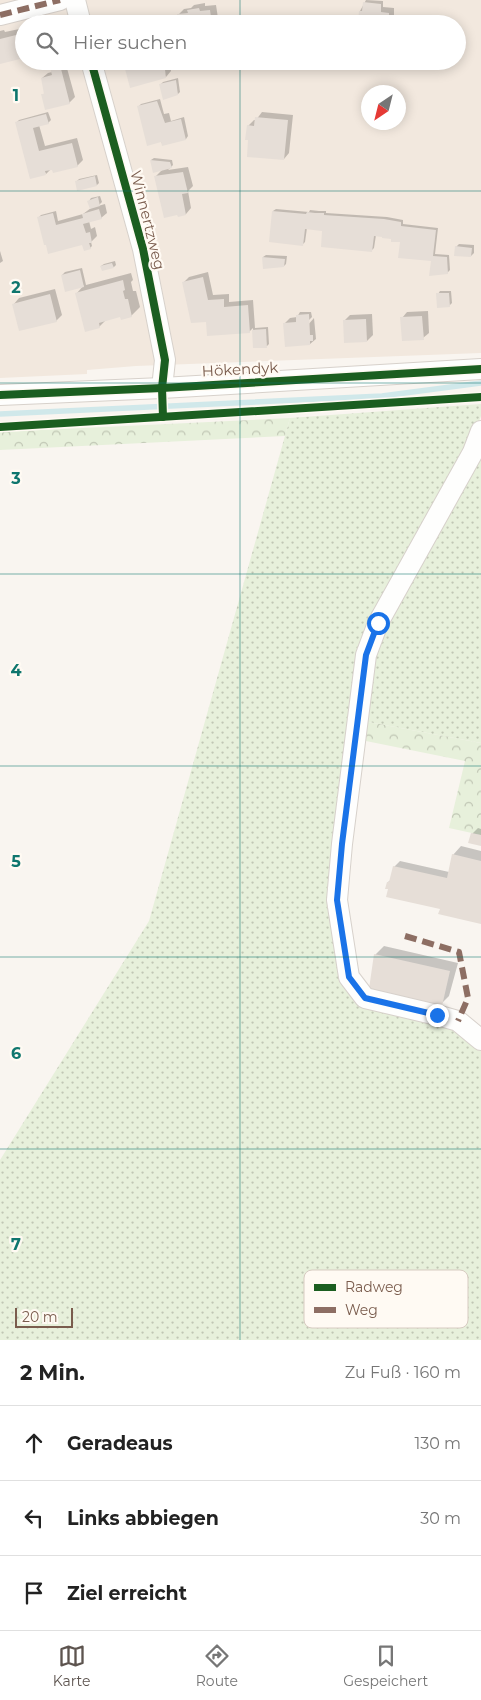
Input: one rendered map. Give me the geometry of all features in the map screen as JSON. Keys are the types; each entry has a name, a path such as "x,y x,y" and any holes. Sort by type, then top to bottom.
{"street":[{"path":"0,14 60,0"},
{"path":"75,0 79,15"},
{"name":"Winnertzweg","path":"94,70 143,249 165,360 162,388"},
{"name":"Hökendyk","path":"0,395 162,388 481,369"},
{"path":"481,431 473,452 378,623 366,655 342,844 337,900 349,977 365,998 437,1015 458,1022 481,1040"}],"shaded area":[{"path":"0,0 481,0 481,353 136,366 87,370 87,374 0,378"}],"green space":[{"path":"481,404 481,416 466,456 370,632 331,887 351,995 460,1030 481,1051 481,1340 0,1340 0,1160 149,921 290,418"},
{"path":"290,418 285,436 0,450 0,432"},
{"path":"481,444 481,743 363,721 369,672 382,630"},
{"path":"363,721 481,743 481,835 449,828 465,761 361,740"}],"building":[{"path":"363,2 381,4 381,12 389,13 389,15 359,15 359,11 362,11"},
{"path":"199,8 200,11 210,10 211,15 177,15 188,13 187,10"},
{"path":"15,35 15,60 0,64 0,39"},
{"path":"51,70 61,70 70,104 45,110 41,94 44,94 41,78 52,75"},
{"path":"125,70 165,70 166,78 130,88"},
{"path":"176,80 178,95 163,100 159,84"},
{"path":"157,101 165,123 181,119 186,140 162,146 161,142 147,146 137,106"},
{"path":"46,114 49,124 33,128 39,151 72,143 78,167 53,173 52,170 45,171 46,175 30,179 15,122"},
{"path":"255,117 288,120 284,160 247,157 248,140 245,140 247,125 254,126"},
{"path":"150,160 170,162 172,168 153,173"},
{"path":"183,172 188,193 182,194 186,215 164,218 154,176"},
{"path":"95,176 97,186 77,191 75,181"},
{"path":"98,197 100,206 90,209 87,201"},
{"path":"99,209 102,219 83,224 86,233 90,232 92,243 89,243 91,249 84,251 82,245 48,254 37,217 53,213 56,225 83,218 82,214"},
{"path":"272,211 306,214 307,212 324,213 324,215 384,219 401,222 401,226 436,230 433,256 447,257 448,274 429,276 431,261 398,258 400,242 391,242 391,239 382,237 374,236 372,252 321,247 322,231 305,229 303,246 269,242"},
{"path":"455,246 472,248 471,257 454,256"},
{"path":"262,257 285,259 284,267 263,269"},
{"path":"112,263 114,268 102,271 100,266"},
{"path":"80,270 84,287 65,292 61,275"},
{"path":"203,277 208,300 224,299 224,307 248,305 250,333 207,336 206,322 191,323 182,282"},
{"path":"123,280 125,290 123,291 125,299 128,299 132,317 121,320 120,317 99,323 100,328 85,332 75,293"},
{"path":"436,293 449,293 450,307 437,308"},
{"path":"50,294 57,322 19,331 12,304"},
{"path":"309,314 310,335 313,335 313,341 310,341 310,345 285,347 283,323 296,322 296,315"},
{"path":"422,316 424,340 402,341 400,317"},
{"path":"366,319 367,342 344,343 343,320"},
{"path":"266,329 267,348 253,348 252,330"},
{"path":"471,833 481,835 481,846 468,843"},
{"path":"452,854 481,861 481,924 438,914 440,909 386,897 388,889 385,889 393,866 447,878"},
{"path":"374,954 450,971 442,1006 369,989"}],"waterway":[{"path":"0,414 382,396 481,383"}],"marked path":[{"path":"0,15 60,0"},
{"path":"405,936 459,952 468,998 458,1021"}],"cycle path":[{"path":"93,70 143,249 165,360 162,388 163,417"},
{"path":"0,395 162,388 481,369"},
{"path":"0,427 481,397"}],"route":[{"path":"378,623 366,655 342,844 337,900 349,977 365,998 437,1015"}]}
